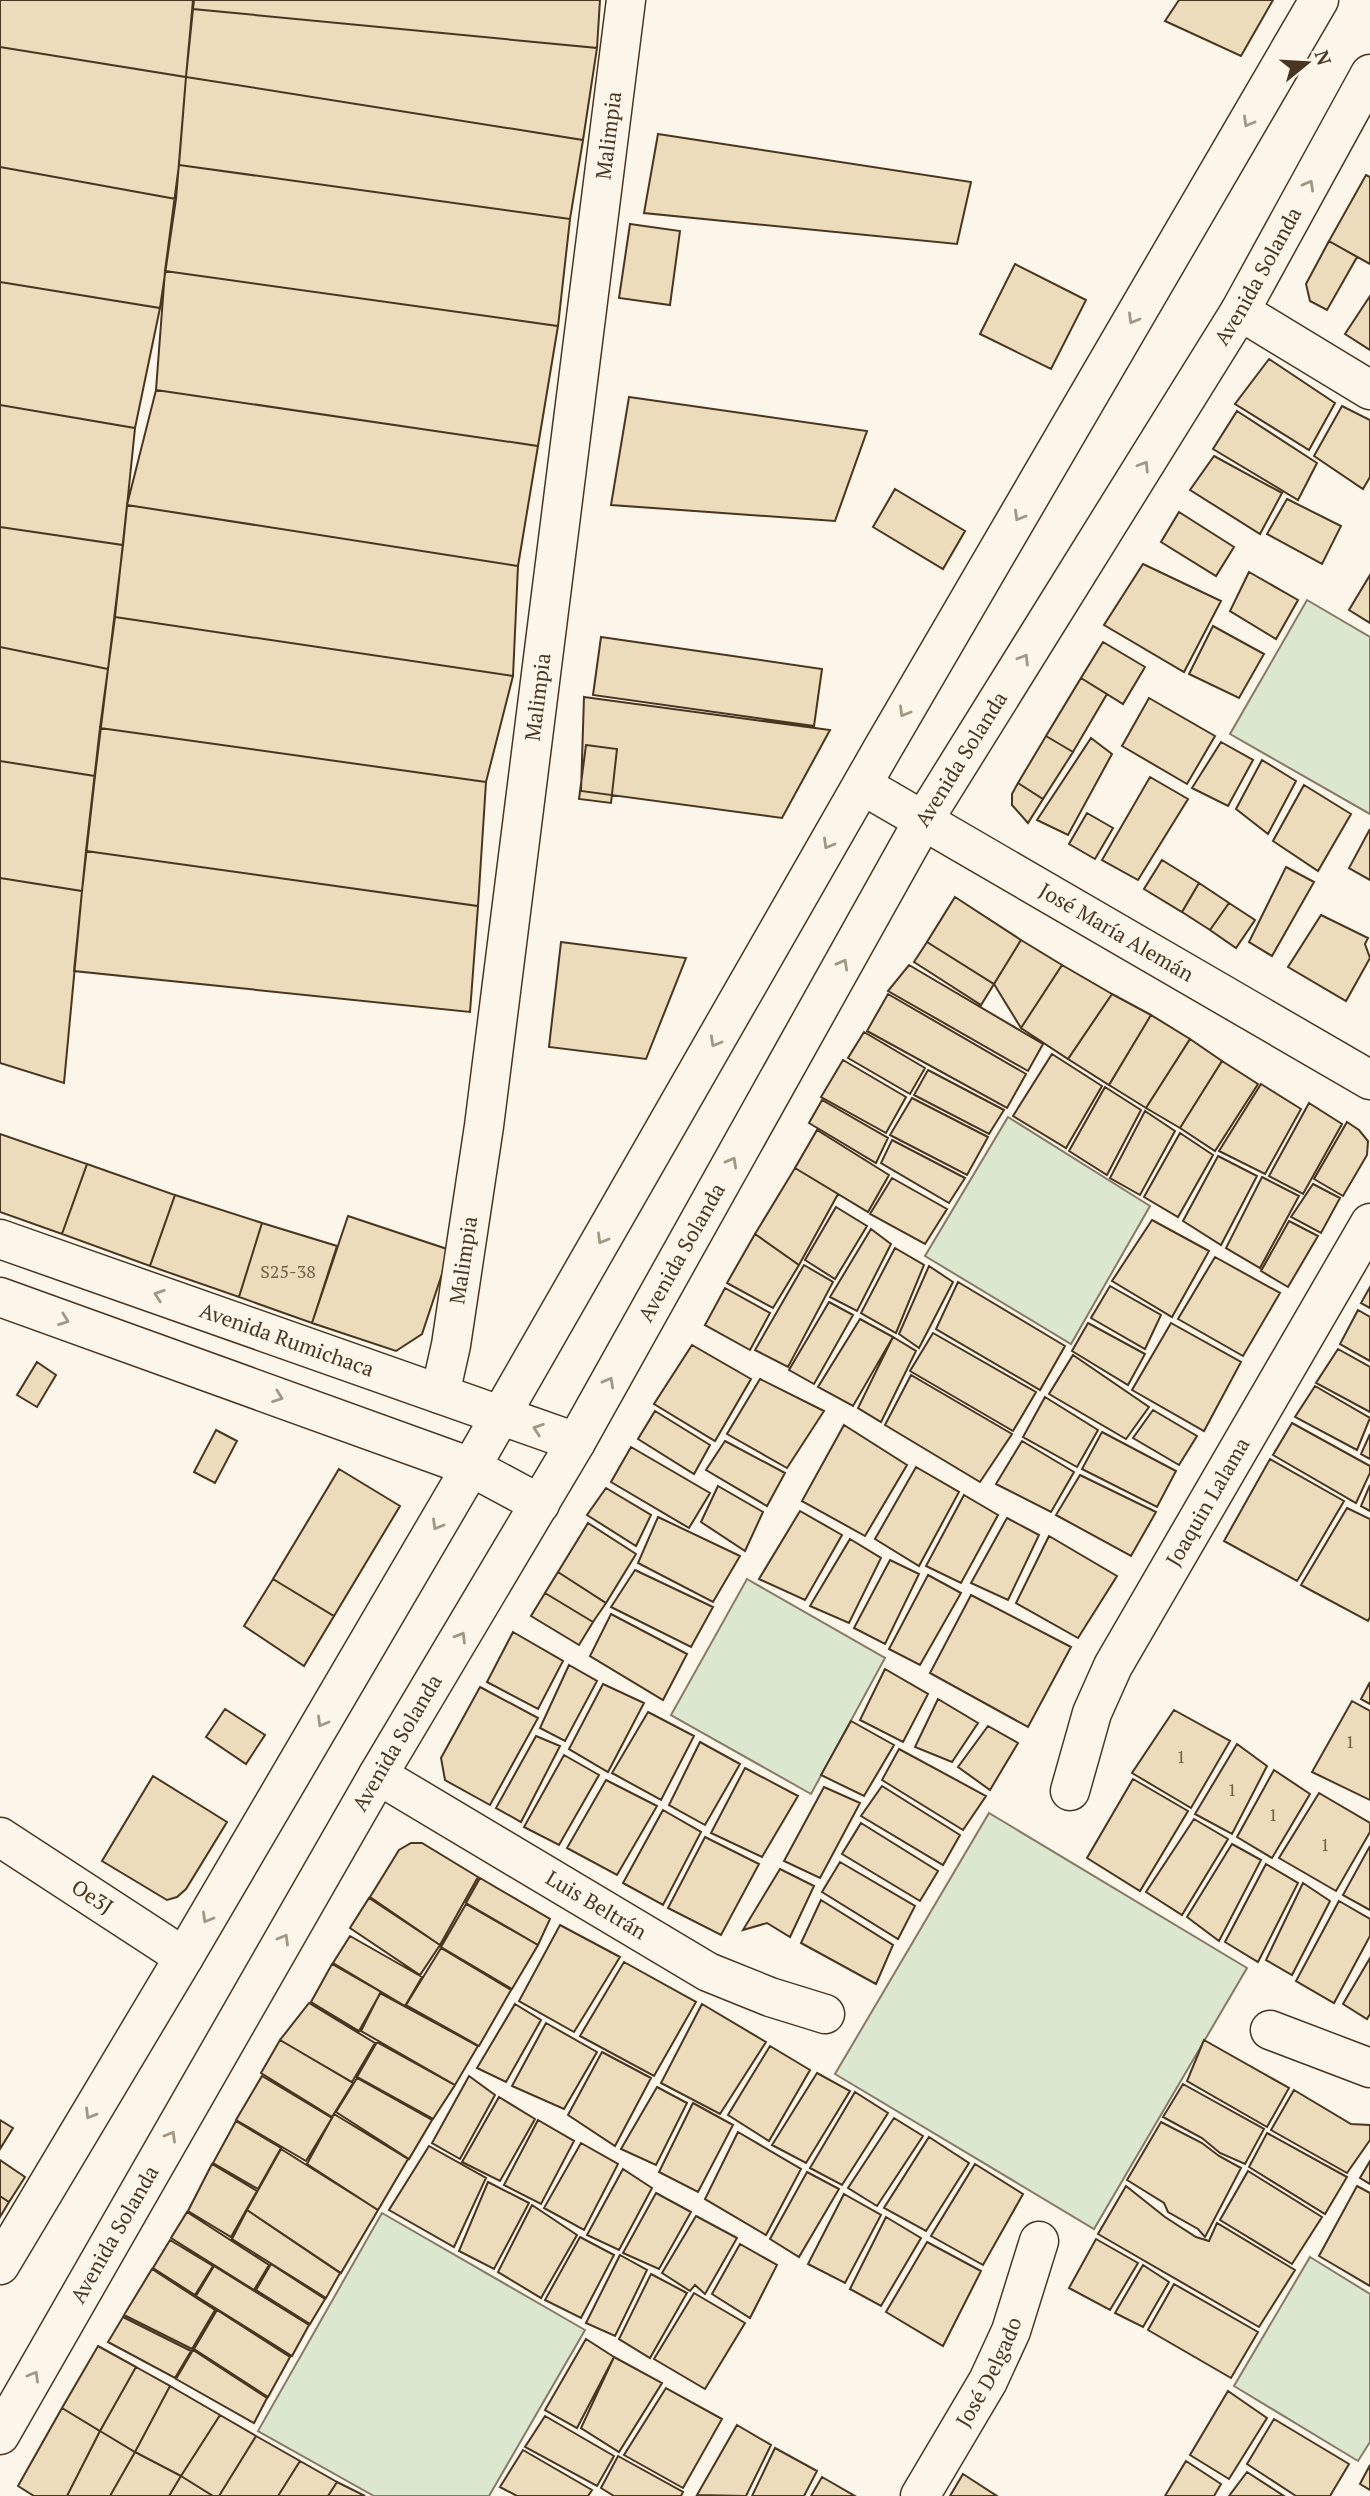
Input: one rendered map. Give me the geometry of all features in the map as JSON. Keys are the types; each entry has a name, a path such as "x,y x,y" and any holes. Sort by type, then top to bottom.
{"street":[{"name":"Malimpia","path":"440,1394 451,1345 484,1126 626,0"},
{"path":"0,2265 184,1957 471,1466 862,785 1319,0"},
{"name":"Avenida Solanda","path":"0,2435 378,1775 576,1442 923,821 1240,311 1370,74"},
{"path":"1240,311 1370,390"},
{"name":"José María Alemán","path":"862,785 1370,1080"},
{"name":"Joaquin Lalama","path":"1070,1790 1093,1713 1113,1666 1370,1223"},
{"name":"Avenida Rumichaca","path":"0,1239 576,1442"},
{"path":"0,1297 471,1466 540,1504"},
{"name":"Luis Beltrán","path":"378,1775 708,1972 770,1997 825,2014"},
{"name":"Oe3J","path":"0,1837 184,1957"},
{"path":"1270,2030 1370,2068"},
{"name":"José Delgado","path":"920,2496 988,2381 1011,2331 1039,2241"}],"green space":[{"path":"1307,600 1370,637 1370,814 1230,734"},
{"path":"1008,1117 1150,1206 1071,1344 925,1256"},
{"path":"747,1579 885,1658 811,1794 671,1715"},
{"path":"989,1813 1247,1968 1094,2229 835,2074"},
{"path":"382,2213 585,2330 489,2496 374,2496 258,2431"},
{"path":"1310,2257 1370,2294 1370,2442 1358,2461 1234,2386"}],"building":[{"path":"0,0 193,0 186,77 0,47"},
{"path":"194,0 600,0 597,48 193,9"},
{"path":"1179,0 1273,0 1241,56 1165,21"},
{"path":"193,9 597,48 583,140 186,77"},
{"path":"0,47 186,77 176,199 0,167"},
{"path":"186,77 583,140 570,219 179,165"},
{"path":"658,134 971,182 957,244 644,213"},
{"path":"179,165 570,219 558,326 165,271"},
{"path":"0,167 176,199 160,308 0,282"},
{"path":"1366,175 1370,177 1370,264 1329,241"},
{"path":"630,224 680,231 670,305 619,298"},
{"path":"1329,241 1357,257 1327,310 1310,301 1306,284"},
{"path":"1015,264 1086,300 1051,369 980,334"},
{"path":"165,271 558,326 538,446 156,390"},
{"path":"0,282 160,308 135,428 0,405"},
{"path":"1370,296 1370,350 1345,334"},
{"path":"1269,359 1335,403 1309,450 1235,404"},
{"path":"156,390 538,446 518,566 127,505"},
{"path":"629,397 867,431 835,521 611,505"},
{"path":"0,405 135,428 123,545 0,527"},
{"path":"1342,406 1370,420 1370,477 1363,489 1314,456"},
{"path":"1237,411 1317,463 1298,500 1213,449"},
{"path":"1214,456 1282,493 1260,534 1190,490"},
{"path":"895,489 965,531 943,569 873,527"},
{"path":"1287,499 1341,526 1322,564 1267,534"},
{"path":"127,505 518,566 513,676 115,617"},
{"path":"1179,512 1234,547 1216,576 1161,542"},
{"path":"0,527 123,545 108,669 0,647"},
{"path":"1143,564 1221,601 1184,672 1104,625"},
{"path":"1249,572 1298,600 1276,639 1230,611"},
{"path":"1370,575 1370,623 1349,610"},
{"path":"115,617 513,676 486,782 100,728"},
{"path":"1213,626 1264,654 1239,698 1189,674"},
{"path":"601,637 822,669 814,726 593,695"},
{"path":"1103,642 1145,667 1123,704 1081,678"},
{"path":"0,647 108,669 95,776 0,761"},
{"path":"1081,678 1107,694 1073,752 1046,736"},
{"path":"584,697 830,730 782,818 581,791"},
{"path":"1149,698 1215,736 1187,784 1122,746"},
{"path":"100,728 486,782 478,906 86,851"},
{"path":"1046,736 1073,752 1043,799 1018,783"},
{"path":"1091,738 1112,754 1068,835 1037,820"},
{"path":"1221,742 1253,760 1228,806 1192,788"},
{"path":"586,745 617,749 611,803 579,799"},
{"path":"1262,760 1296,781 1268,834 1236,809"},
{"path":"0,761 95,776 82,891 0,878"},
{"path":"1150,777 1188,799 1138,880 1102,860"},
{"path":"1018,783 1043,799 1028,823 1012,805 1012,794"},
{"path":"1304,785 1351,814 1318,871 1273,841"},
{"path":"1087,813 1113,828 1095,859 1069,844"},
{"path":"1370,829 1370,880 1349,868"},
{"path":"86,851 478,906 470,1012 74,971"},
{"path":"1162,860 1199,883 1182,912 1144,889"},
{"path":"1286,867 1314,882 1272,956 1249,942"},
{"path":"0,878 82,891 64,1083 0,1063"},
{"path":"1199,883 1229,903 1210,930 1182,912"},
{"path":"955,897 1021,940 994,984 927,942"},
{"path":"1229,903 1255,920 1236,948 1210,930"},
{"path":"1321,915 1368,938 1365,944 1370,958 1346,1001 1288,967"},
{"path":"1021,940 1062,965 1021,1028 994,984"},
{"path":"561,942 686,958 646,1059 549,1047"},
{"path":"927,942 994,984 981,1005 914,962"},
{"path":"909,965 1043,1044 1028,1071 888,991"},
{"path":"1062,965 1112,994 1068,1059 1021,1028"},
{"path":"888,994 1026,1074 1007,1108 867,1031"},
{"path":"1112,994 1151,1015 1109,1085 1068,1059"},
{"path":"1151,1015 1190,1039 1146,1108 1109,1085"},
{"path":"864,1032 925,1068 910,1094 848,1058"},
{"path":"1190,1039 1222,1061 1180,1128 1146,1108"},
{"path":"1052,1054 1102,1086 1066,1148 1013,1116"},
{"path":"843,1060 906,1097 886,1133 821,1097"},
{"path":"1222,1061 1258,1084 1215,1151 1180,1128"},
{"path":"928,1070 1004,1110 989,1134 914,1095"},
{"path":"1261,1084 1301,1109 1265,1174 1219,1151"},
{"path":"1105,1087 1141,1110 1107,1175 1069,1151"},
{"path":"912,1098 988,1137 967,1175 890,1135"},
{"path":"822,1100 888,1138 876,1163 809,1123"},
{"path":"1309,1103 1342,1124 1303,1194 1269,1176"},
{"path":"1145,1111 1175,1131 1140,1195 1110,1178"},
{"path":"1347,1122 1359,1130 1368,1141 1367,1155 1343,1196 1314,1179"},
{"path":"817,1130 889,1175 868,1212 795,1168"},
{"path":"1180,1133 1213,1155 1178,1217 1144,1197"},
{"path":"0,1134 87,1164 62,1234 0,1212"},
{"path":"892,1140 965,1178 949,1203 881,1163"},
{"path":"1218,1156 1257,1176 1221,1245 1183,1221"},
{"path":"87,1164 175,1195 150,1266 62,1234"},
{"path":"795,1168 838,1194 799,1265 755,1234"},
{"path":"1262,1177 1299,1196 1260,1268 1226,1248"},
{"path":"892,1178 947,1209 925,1244 870,1214"},
{"path":"1313,1184 1340,1198 1321,1233 1291,1217"},
{"path":"175,1195 262,1223 239,1297 150,1266"},
{"path":"836,1207 867,1226 835,1279 805,1260"},
{"path":"348,1216 450,1250 422,1334 396,1351 312,1323"},
{"path":"1152,1220 1209,1251 1172,1317 1112,1281"},
{"path":"1289,1221 1318,1236 1288,1287 1261,1271"},
{"path":"262,1223 337,1246 312,1323 239,1297"},
{"path":"871,1229 891,1244 857,1311 830,1297"},
{"path":"755,1234 799,1265 773,1308 727,1283"},
{"path":"895,1248 924,1265 896,1333 861,1313"},
{"path":"1215,1257 1280,1293 1243,1356 1178,1319"},
{"path":"804,1265 833,1282 788,1367 755,1350"},
{"path":"929,1266 953,1282 919,1348 899,1334"},
{"path":"958,1282 1065,1346 1040,1390 936,1329"},
{"path":"1110,1286 1161,1315 1145,1349 1091,1318"},
{"path":"1370,1287 1370,1308 1361,1303"},
{"path":"725,1288 770,1313 750,1350 705,1325"},
{"path":"829,1302 853,1315 814,1384 789,1370"},
{"path":"1358,1310 1370,1317 1370,1361 1340,1344"},
{"path":"860,1319 893,1337 853,1406 818,1387"},
{"path":"1088,1323 1145,1354 1128,1385 1072,1351"},
{"path":"1171,1323 1241,1362 1204,1431 1132,1390"},
{"path":"933,1333 1036,1392 1013,1431 910,1371"},
{"path":"893,1337 916,1351 881,1422 858,1408"},
{"path":"692,1345 751,1379 715,1441 654,1404"},
{"path":"1338,1349 1370,1367 1370,1412 1316,1383"},
{"path":"1073,1355 1149,1407 1126,1439 1049,1394"},
{"path":"37,1362 56,1375 37,1407 17,1395"},
{"path":"911,1375 1012,1434 980,1482 885,1425"},
{"path":"760,1379 824,1411 787,1468 727,1434"},
{"path":"1315,1386 1370,1418 1357,1450 1295,1417"},
{"path":"1045,1397 1098,1430 1077,1467 1023,1437"},
{"path":"1153,1410 1197,1436 1179,1465 1133,1438"},
{"path":"655,1411 710,1445 694,1474 638,1439"},
{"path":"1292,1423 1370,1466 1370,1473 1356,1503 1273,1455"},
{"path":"844,1425 907,1465 865,1536 802,1501"},
{"path":"216,1430 237,1441 215,1483 194,1472"},
{"path":"1102,1432 1176,1471 1157,1507 1082,1469"},
{"path":"1370,1434 1370,1459 1361,1454"},
{"path":"725,1441 785,1473 767,1506 706,1470"},
{"path":"1022,1441 1074,1472 1051,1512 996,1484"},
{"path":"631,1447 710,1493 689,1528 611,1482"},
{"path":"1270,1459 1344,1501 1297,1581 1224,1541"},
{"path":"916,1467 959,1492 919,1566 875,1539"},
{"path":"339,1469 400,1506 334,1616 273,1579"},
{"path":"1080,1475 1156,1512 1131,1556 1056,1515"},
{"path":"1370,1485 1370,1511 1361,1506"},
{"path":"718,1486 763,1512 745,1551 701,1522"},
{"path":"606,1488 651,1515 636,1546 587,1515"},
{"path":"964,1495 998,1515 961,1583 926,1566"},
{"path":"1347,1508 1370,1519 1368,1621 1301,1585"},
{"path":"800,1511 842,1535 805,1600 759,1579"},
{"path":"658,1517 740,1556 713,1602 638,1563"},
{"path":"1007,1518 1039,1535 1008,1600 971,1583"},
{"path":"588,1523 636,1554 606,1603 558,1572"},
{"path":"1049,1536 1117,1576 1078,1638 1016,1603"},
{"path":"850,1539 881,1558 849,1623 810,1606"},
{"path":"890,1560 919,1574 885,1644 854,1628"},
{"path":"635,1570 713,1607 691,1647 611,1607"},
{"path":"558,1572 606,1603 593,1622 545,1593"},
{"path":"928,1575 961,1593 920,1665 889,1649"},
{"path":"273,1579 334,1616 304,1666 244,1626"},
{"path":"545,1593 593,1622 579,1645 531,1616"},
{"path":"971,1595 1071,1647 1028,1727 930,1673"},
{"path":"611,1614 687,1654 663,1700 590,1656"},
{"path":"513,1632 563,1661 538,1709 487,1682"},
{"path":"569,1665 597,1681 565,1741 540,1728"},
{"path":"885,1669 928,1694 903,1742 860,1720"},
{"path":"1370,1682 1370,1704 1361,1699"},
{"path":"603,1684 644,1703 608,1772 569,1749"},
{"path":"480,1687 538,1718 490,1805 445,1780 441,1758"},
{"path":"938,1699 978,1723 952,1762 915,1747"},
{"path":"1352,1701 1370,1711 1370,1800 1312,1772"},
{"path":"225,1709 265,1735 246,1764 206,1737"},
{"path":"1174,1710 1230,1741 1191,1808 1132,1773"},
{"path":"648,1712 694,1736 661,1800 612,1773"},
{"path":"851,1721 894,1745 864,1796 821,1775"},
{"path":"988,1726 1018,1743 990,1790 958,1767"},
{"path":"536,1736 560,1746 521,1822 496,1808"},
{"path":"700,1742 740,1764 705,1825 669,1805"},
{"path":"1237,1744 1267,1766 1232,1834 1195,1814"},
{"path":"899,1749 986,1796 963,1830 882,1780"},
{"path":"564,1755 599,1775 559,1845 524,1827"},
{"path":"745,1768 798,1796 762,1857 711,1833"},
{"path":"1274,1770 1310,1794 1272,1858 1237,1837"},
{"path":"153,1776 227,1822 186,1889 177,1897 167,1900 102,1861"},
{"path":"1133,1779 1188,1811 1140,1891 1087,1858"},
{"path":"606,1780 657,1806 617,1875 567,1848"},
{"path":"882,1786 960,1835 943,1865 861,1816"},
{"path":"824,1787 860,1803 820,1878 784,1861"},
{"path":"1319,1793 1370,1823 1370,1832 1336,1891 1279,1858"},
{"path":"663,1810 701,1832 663,1905 623,1883"},
{"path":"1194,1819 1228,1839 1182,1915 1146,1892"},
{"path":"861,1823 938,1871 920,1901 842,1854"},
{"path":"705,1837 759,1864 721,1935 668,1908"},
{"path":"411,1843 422,1843 478,1877 440,1945 370,1897 399,1850"},
{"path":"1232,1844 1261,1860 1219,1941 1187,1917"},
{"path":"1370,1846 1370,1910 1343,1895"},
{"path":"840,1862 915,1906 898,1939 822,1892"},
{"path":"1266,1864 1298,1883 1258,1962 1225,1942"},
{"path":"780,1869 814,1886 790,1937 767,1923 743,1930"},
{"path":"480,1878 550,1919 538,1945 466,1903"},
{"path":"1303,1883 1330,1901 1292,1975 1266,1960"},
{"path":"369,1898 440,1945 420,1975 350,1928"},
{"path":"821,1900 893,1945 876,1984 801,1943"},
{"path":"1339,1901 1370,1919 1370,1936 1334,2003 1296,1981"},
{"path":"466,1904 538,1945 512,1989 441,1947"},
{"path":"560,1925 620,1957 574,2032 519,2001"},
{"path":"350,1936 422,1977 405,2006 333,1963"},
{"path":"441,1948 511,1990 479,2046 406,2005"},
{"path":"1370,1958 1370,2014 1367,2019 1343,2004"},
{"path":"624,1962 696,2002 654,2076 580,2036"},
{"path":"332,1964 381,1992 359,2031 311,2002"},
{"path":"380,1993 478,2046 455,2085 361,2031"},
{"path":"309,2003 375,2043 352,2082 280,2040"},
{"path":"515,2004 541,2020 506,2082 477,2068"},
{"path":"702,2004 766,2042 720,2114 661,2083"},
{"path":"546,2023 597,2052 564,2109 512,2086"},
{"path":"280,2040 353,2083 332,2117 261,2073"},
{"path":"1204,2040 1289,2088 1267,2127 1187,2081"},
{"path":"377,2042 455,2085 433,2119 357,2077"},
{"path":"770,2046 810,2070 769,2141 728,2115"},
{"path":"602,2052 651,2078 615,2146 568,2115"},
{"path":"817,2073 850,2091 806,2163 772,2145"},
{"path":"262,2076 332,2118 306,2161 236,2120"},
{"path":"469,2076 495,2095 460,2159 432,2143"},
{"path":"357,2078 432,2120 409,2159 336,2112"},
{"path":"1183,2084 1264,2129 1245,2164 1220,2153 1202,2138 1163,2117"},
{"path":"657,2087 687,2103 656,2165 621,2149"},
{"path":"1294,2090 1351,2124 1370,2125 1370,2140 1347,2173 1271,2130"},
{"path":"855,2092 888,2113 842,2185 810,2168"},
{"path":"499,2097 535,2119 500,2181 462,2162"},
{"path":"693,2103 733,2125 698,2192 659,2172"},
{"path":"334,2114 408,2159 378,2210 307,2164"},
{"path":"894,2118 923,2136 877,2206 848,2188"},
{"path":"0,2120 13,2128 0,2149"},
{"path":"538,2120 574,2141 541,2204 504,2185"},
{"path":"236,2121 281,2148 258,2189 213,2163"},
{"path":"1161,2122 1202,2143 1241,2168 1205,2237 1198,2229 1168,2212 1164,2203 1127,2180"},
{"path":"738,2132 801,2169 766,2235 705,2199"},
{"path":"1267,2133 1347,2177 1325,2214 1249,2167"},
{"path":"929,2137 969,2163 926,2231 884,2208"},
{"path":"581,2143 618,2164 584,2230 544,2208"},
{"path":"429,2146 486,2178 454,2247 389,2210"},
{"path":"281,2149 378,2210 341,2273 247,2210"},
{"path":"0,2160 25,2177 9,2202 0,2196"},
{"path":"1370,2161 1370,2184 1360,2178"},
{"path":"212,2164 257,2191 231,2237 188,2211"},
{"path":"975,2164 1023,2194 983,2265 931,2236"},
{"path":"623,2169 652,2188 619,2250 587,2235"},
{"path":"1248,2171 1322,2217 1292,2264 1220,2220"},
{"path":"807,2172 839,2189 799,2257 770,2239"},
{"path":"488,2182 529,2203 494,2269 459,2251"},
{"path":"1126,2186 1196,2237 1209,2241 1217,2223 1295,2270 1259,2327 1098,2234"},
{"path":"1357,2186 1370,2193 1370,2286 1319,2256"},
{"path":"656,2193 691,2212 659,2269 623,2253"},
{"path":"844,2194 881,2215 845,2283 808,2264"},
{"path":"0,2196 9,2202 0,2217"},
{"path":"532,2205 577,2235 541,2298 498,2272"},
{"path":"247,2210 340,2273 326,2298 232,2239"},
{"path":"187,2212 269,2265 254,2290 171,2238"},
{"path":"696,2216 737,2238 705,2294 695,2285 690,2291 662,2273"},
{"path":"886,2217 921,2238 881,2306 850,2289"},
{"path":"580,2237 614,2255 581,2318 545,2300"},
{"path":"1096,2239 1138,2263 1110,2310 1069,2288"},
{"path":"170,2240 213,2266 195,2295 153,2268"},
{"path":"927,2242 981,2271 943,2346 886,2312"},
{"path":"740,2244 777,2265 750,2318 712,2294"},
{"path":"620,2255 647,2270 615,2336 586,2323"},
{"path":"271,2264 325,2299 310,2324 256,2290"},
{"path":"1143,2265 1169,2282 1143,2327 1115,2313"},
{"path":"214,2266 309,2325 292,2356 196,2296"},
{"path":"152,2269 215,2310 192,2349 124,2315"},
{"path":"651,2274 687,2293 650,2358 619,2339"},
{"path":"1174,2284 1258,2332 1231,2378 1148,2330"},
{"path":"694,2293 745,2323 705,2389 654,2359"},
{"path":"217,2310 290,2357 268,2397 194,2349"},
{"path":"123,2317 191,2351 175,2378 108,2342"},
{"path":"586,2339 614,2357 577,2428 545,2410"},
{"path":"98,2346 136,2367 100,2431 62,2408"},
{"path":"193,2350 267,2398 254,2423 176,2379"},
{"path":"614,2357 662,2383 619,2452 581,2428"},
{"path":"136,2367 170,2386 135,2452 100,2431"},
{"path":"170,2386 220,2415 181,2476 135,2452"},
{"path":"666,2388 722,2419 683,2488 624,2455"},
{"path":"1228,2391 1267,2418 1229,2479 1190,2455"},
{"path":"62,2408 100,2431 67,2496 34,2496 18,2486"},
{"path":"220,2415 256,2436 219,2496 213,2496 181,2476"},
{"path":"545,2416 614,2456 597,2486 525,2447"},
{"path":"1274,2419 1349,2464 1330,2496 1296,2496 1247,2464"},
{"path":"737,2425 771,2445 746,2496 697,2495"},
{"path":"100,2431 135,2452 110,2496 67,2496"},
{"path":"256,2436 300,2461 278,2496 219,2496"},
{"path":"775,2448 817,2471 804,2496 752,2496"},
{"path":"523,2450 592,2490 588,2496 517,2496 500,2487"},
{"path":"135,2452 181,2476 169,2496 110,2496"},
{"path":"618,2456 683,2492 681,2496 614,2496 601,2488"},
{"path":"300,2461 337,2482 328,2496 278,2496"},
{"path":"1186,2461 1221,2484 1214,2496 1165,2496"},
{"path":"1370,2465 1370,2490 1360,2484"},
{"path":"1247,2472 1284,2496 1229,2496"},
{"path":"963,2474 997,2496 950,2496"},
{"path":"181,2476 213,2496 169,2496"},
{"path":"822,2477 855,2496 811,2496"},
{"path":"337,2482 365,2496 328,2496"}]}
